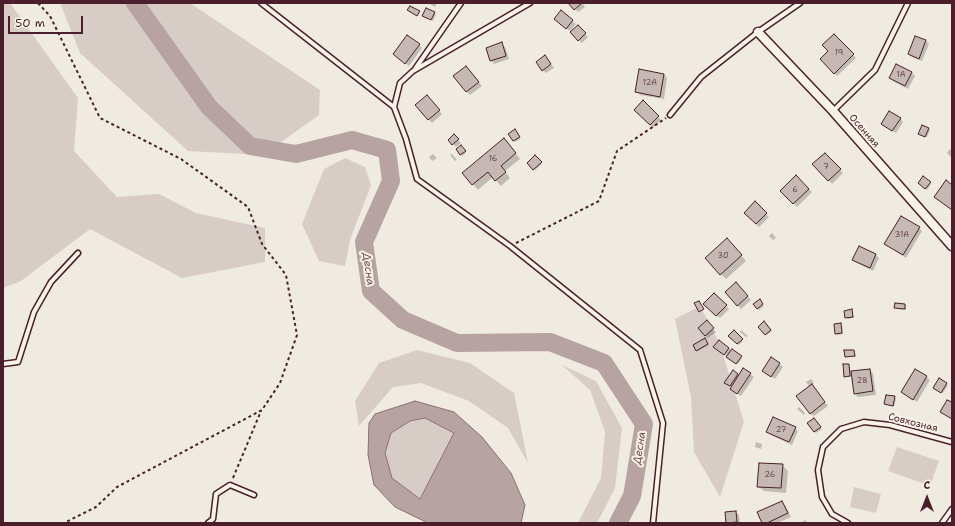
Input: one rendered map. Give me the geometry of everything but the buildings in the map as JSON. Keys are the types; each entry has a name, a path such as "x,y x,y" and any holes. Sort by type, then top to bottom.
{"street":[{"name":"Осенняя","path":"758,32 834,111 952,246"}],"lane":[{"path":"261,3 394,107 406,139 417,179 510,246 640,350 664,423 653,523"},
{"path":"394,107 400,83 413,71 461,3"},
{"path":"413,71 530,3"},
{"path":"670,115 701,77 758,32 800,3"},
{"path":"834,111 875,70 908,3"},
{"path":"3,364 18,362 34,312 51,282 78,253"},
{"name":"Совхозная","path":"848,523 832,514 822,497 818,470 823,447 840,429 864,422 890,425 952,442"},
{"path":"208,523 213,519 216,494 230,485 254,495"},
{"path":"942,523 952,509"}],"path":[{"path":"38,3 50,16 100,118 181,159 248,207 262,244 286,275 297,335 280,383 262,410 230,485"},
{"path":"510,246 599,201 617,151 670,115"},
{"path":"64,523 96,507 117,487 262,410"}],"shaded area":[{"path":"3,3 10,3 78,98 74,151 117,197 159,194 196,213 265,228 265,262 182,278 90,229 21,281 3,288"},
{"path":"60,3 190,3 320,90 319,115 263,155 188,151 80,53"},
{"path":"345,158 365,167 371,185 350,240 345,266 319,261 302,224 324,169"},
{"path":"700,306 719,342 744,422 720,497 694,452 691,397 675,319"},
{"path":"417,350 470,363 514,393 528,463 508,428 469,401 421,383 393,387 359,426 355,401 379,363"},
{"path":"562,365 596,381 622,428 615,488 597,523 578,523 601,478 605,432 590,390"},
{"path":"415,401 454,412 482,437 511,473 525,505 521,523 428,523 395,507 374,485 368,455 369,423 375,414","holes":["425,418 454,433 420,499 392,478 385,453 391,433 410,421"]},
{"path":"425,418 454,433 420,499 392,478 385,453 391,433 410,421"},
{"path":"897,447 939,461 930,486 888,471"},
{"path":"854,487 881,494 876,513 850,507"}],"waterway":[{"name":"Десна","path":"135,3 209,107 250,146 296,154 352,140 387,150 391,181 364,242 371,291 403,320 457,343 550,342 604,363 644,424 632,496 618,523"}]}
